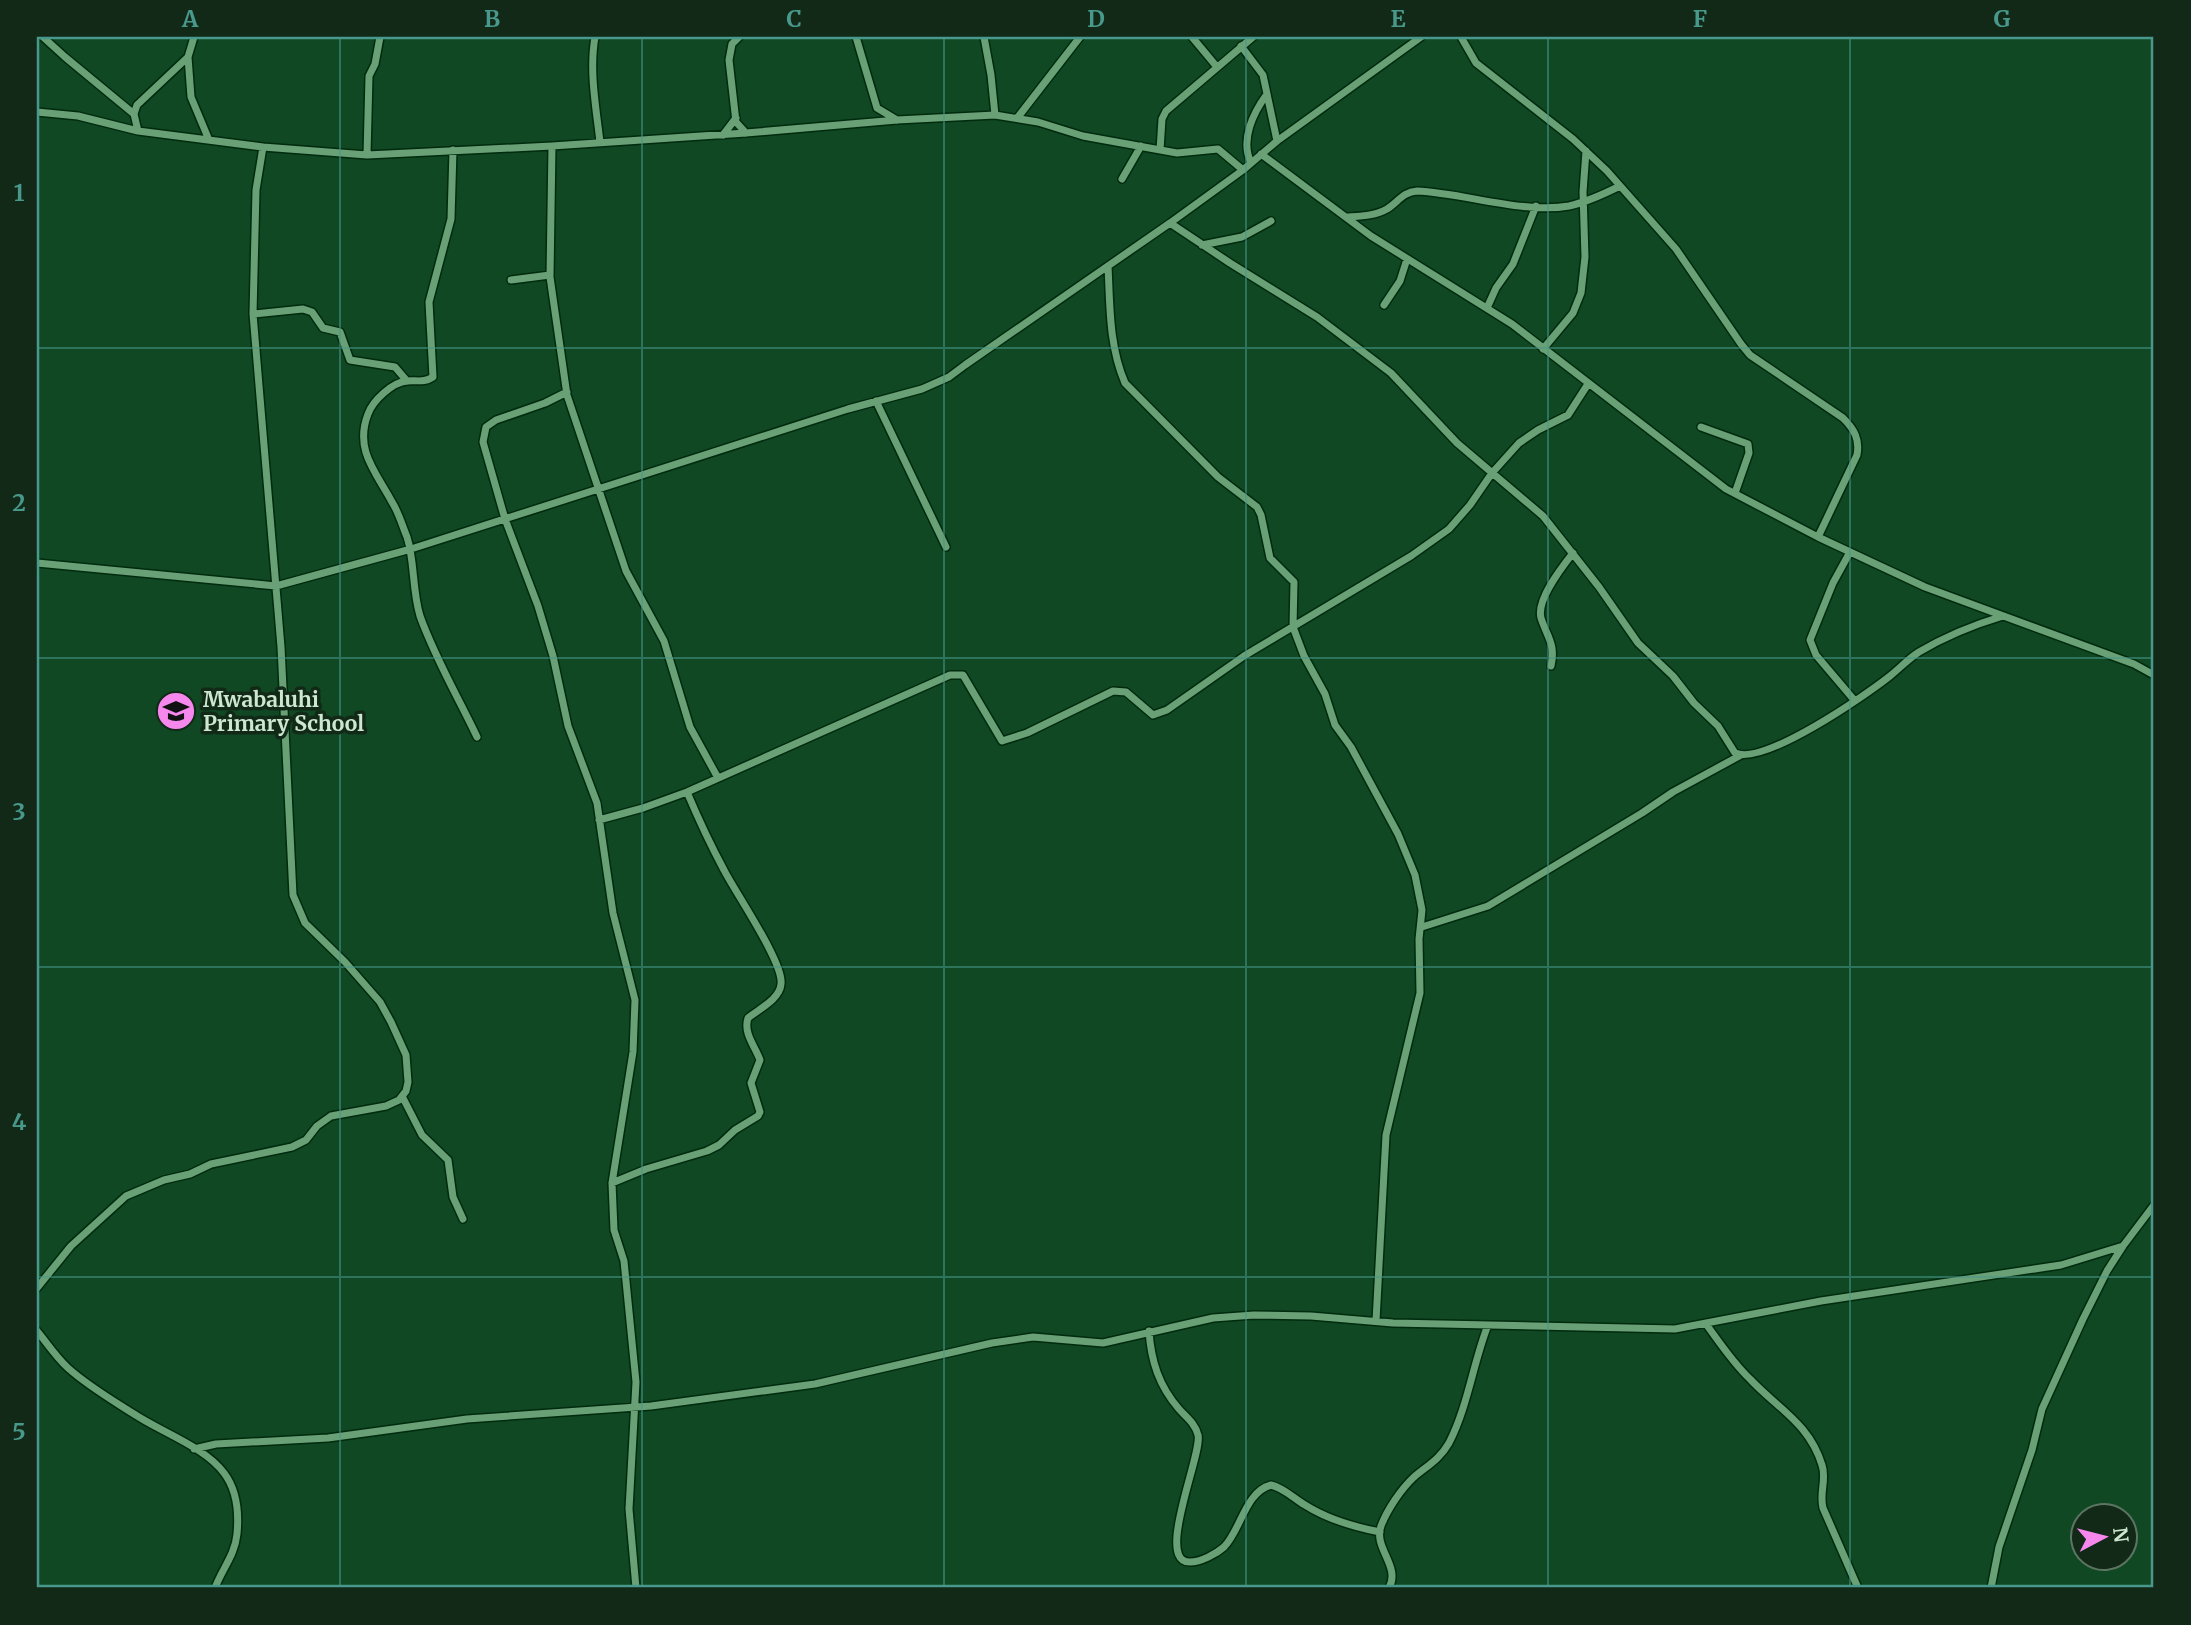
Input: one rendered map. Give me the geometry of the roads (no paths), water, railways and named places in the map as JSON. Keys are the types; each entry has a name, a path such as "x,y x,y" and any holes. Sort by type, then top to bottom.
{"street":[{"path":"43,37 134,114"},
{"path":"194,37 188,57 191,97 209,140"},
{"path":"367,155 369,76 376,60 380,37"},
{"path":"595,37 593,71 600,142"},
{"path":"737,37 730,50 729,60 736,118 746,133"},
{"path":"856,37 877,108 897,120"},
{"path":"984,37 995,115"},
{"path":"1018,117 1080,37"},
{"path":"1192,37 1217,67"},
{"path":"1160,150 1162,119 1166,111 1253,37"},
{"path":"37,563 276,586 411,549 876,401 922,389 949,377 1170,223 1243,170 1277,141 1421,37"},
{"path":"1461,37 1476,64 1586,151 1620,186 1676,249 1750,355 1843,418 1852,427 1858,446 1857,455 1818,537"},
{"path":"1241,46 1263,75 1277,141"},
{"path":"138,131 134,114 140,100 188,57"},
{"path":"1251,163 1246,149 1252,117 1267,94"},
{"path":"869,122 877,108"},
{"path":"37,112 78,116 138,131 263,147 367,155 552,146 995,115 1018,117 1083,136 1177,153 1218,149 1243,170"},
{"path":"723,135 736,118"},
{"path":"552,146 550,275 567,392 626,571 664,640 690,727 718,778"},
{"path":"1122,179 1140,146"},
{"path":"37,1288 71,1246 126,1196 211,1164 292,1147 306,1140 317,1126 331,1116 386,1105 402,1096 408,1082 406,1055 380,1002 345,962 304,923 293,895 286,724 253,314 256,190 263,147"},
{"path":"453,150 451,219 429,302 434,373 431,379 424,382 407,381 390,388 368,411 363,446 368,461 398,513 411,549 419,613 435,654 477,737"},
{"path":"1543,349 1573,313 1581,293 1585,257 1583,202 1586,151"},
{"path":"1261,154 1345,217 1487,308 1693,466 1735,494 1818,537 1925,587 2134,664 2154,675"},
{"path":"1345,217 1378,213 1405,194 1417,191 1536,206 1568,206 1620,186"},
{"path":"1487,308 1496,288 1513,264 1536,206"},
{"path":"1202,245 1242,237 1271,221"},
{"path":"1170,223 1302,307 1401,382 1457,443 1542,516 1573,553 1646,652 1673,676 1694,703 1727,737 1735,753 1741,755"},
{"path":"1384,305 1400,281 1407,259"},
{"path":"1108,266 1114,345 1117,365 1125,383 1219,477 1257,507 1261,514 1270,558 1294,582 1296,588 1293,627 1304,656 1325,694 1335,725 1364,769 1408,857 1420,894 1420,993 1387,1135 1376,1321"},
{"path":"511,280 550,275"},
{"path":"253,314 307,310 313,312 323,328 340,332 350,360 396,366 407,381"},
{"path":"599,820 687,792 950,675 963,675 1002,741 1027,733 1113,691 1126,692 1153,715 1167,710 1244,656 1411,556 1449,529 1492,473 1525,437 1568,415 1588,383"},
{"path":"567,392 545,403 496,420 486,427 483,442 505,519 538,606 553,656 568,726 592,788 613,913 635,1000 633,1052 612,1183 614,1230 625,1261 636,1382 629,1509 636,1588"},
{"path":"876,401 946,547"},
{"path":"1701,427 1748,444 1749,453 1735,494"},
{"path":"1850,552 1833,583 1810,640 1816,655 1855,701"},
{"path":"1551,666 1552,645 1542,620 1541,606 1557,574 1573,553"},
{"path":"1422,927 1488,906 1673,792 1741,755 1762,752 1817,724 1855,701 1921,651 1959,631 2003,616"},
{"path":"612,1183 646,1169 707,1151 719,1145 760,1112 751,1083 760,1060 749,1037 746,1022 774,998 782,980 768,949 724,871 687,792"},
{"path":"402,1096 422,1135 448,1160 453,1198 463,1219"},
{"path":"1991,1588 1999,1548 2030,1458 2042,1409 2082,1319 2123,1246 2154,1205"},
{"path":"194,1449 216,1444 328,1438 467,1419 636,1407 815,1384 1019,1339 1053,1337 1103,1343 1213,1318 1254,1315 1311,1316 1376,1321 1675,1329 1821,1301 2061,1265 2123,1246"},
{"path":"1706,1324 1742,1371 1789,1413 1810,1438 1823,1467 1823,1508 1858,1588"},
{"path":"1389,1588 1392,1573 1380,1543 1380,1532 1390,1508 1411,1480 1433,1463 1448,1443 1461,1414 1488,1325"},
{"path":"37,1331 60,1360 87,1383 194,1449 223,1471 236,1498 237,1528 235,1547 215,1588"},
{"path":"1149,1331 1153,1364 1158,1378 1178,1408 1191,1421 1198,1435 1199,1446 1184,1492 1177,1536 1176,1549 1183,1561 1197,1561 1219,1551 1233,1535 1242,1515 1261,1489 1270,1485 1285,1490 1320,1513 1353,1526 1380,1532"}],"place":[{"name":"Mwabaluhi Primary School","path":"176,711"}]}
